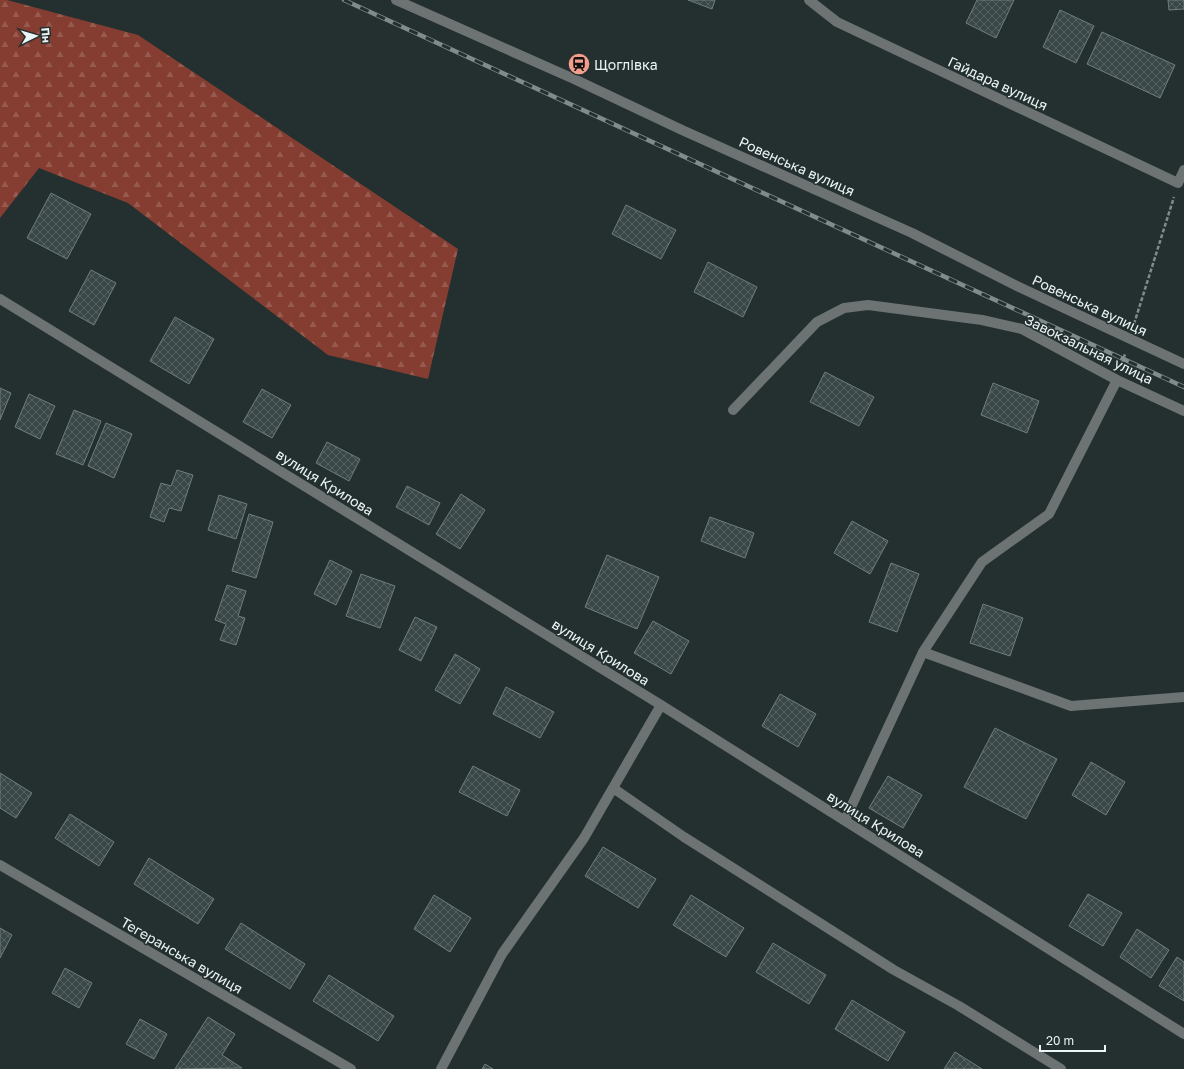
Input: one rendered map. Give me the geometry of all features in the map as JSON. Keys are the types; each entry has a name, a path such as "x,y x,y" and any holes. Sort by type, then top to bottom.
{"street":[{"name":"Ровенська вулиця","path":"396,0 574,79 682,130 912,233 1019,287 1184,364"},
{"name":"Гайдара вулиця","path":"809,0 837,22 1178,183"},
{"path":"1178,183 1184,170"},
{"name":"вулиця Крилова","path":"0,299 661,705 1184,1034"},
{"name":"Завокзальная улица","path":"733,410 817,322 844,308 868,305 982,320 1022,329 1117,380 1184,411"},
{"path":"844,820 923,652 982,562 1049,514 1117,380"},
{"path":"923,652 1071,706 1184,697"},
{"path":"441,1069 502,954 584,838 661,705"},
{"path":"613,788 684,837 894,970 959,1006 1061,1069"},
{"name":"Тегеранська вулиця","path":"0,865 350,1069"}],"path":[{"path":"1117,380 1178,183"}],"green space":[{"path":"0,0 7,0 138,35 458,249 428,379 328,355 128,203 39,168 0,218"}],"building":[{"path":"688,0 715,0 712,9"},
{"path":"977,0 1014,0 996,38 966,23"},
{"path":"1168,0 1184,0 1184,9 1169,10"},
{"path":"1060,10 1094,26 1076,63 1043,47"},
{"path":"1102,32 1175,65 1160,98 1087,64"},
{"path":"51,193 91,214 67,259 27,238"},
{"path":"626,205 676,230 661,259 612,234"},
{"path":"708,262 757,287 743,317 694,292"},
{"path":"91,270 116,283 94,325 69,311"},
{"path":"175,317 214,339 189,384 150,361"},
{"path":"825,372 874,397 859,426 810,402"},
{"path":"993,383 1039,401 1027,433 981,415"},
{"path":"0,388 11,393 0,420"},
{"path":"262,389 291,405 272,438 243,422"},
{"path":"29,394 55,406 40,439 15,427"},
{"path":"74,410 101,421 83,465 56,454"},
{"path":"106,423 132,434 114,478 88,466"},
{"path":"327,442 360,459 349,481 316,463"},
{"path":"177,470 193,475 181,511 169,508 164,522 150,517 161,483 171,486"},
{"path":"407,486 440,503 429,525 396,507"},
{"path":"461,494 485,510 460,549 436,534"},
{"path":"219,495 247,504 236,539 208,530"},
{"path":"249,514 273,522 256,578 232,571"},
{"path":"710,517 754,533 745,558 701,541"},
{"path":"852,521 888,541 870,574 834,553"},
{"path":"607,555 659,577 637,629 585,607"},
{"path":"330,560 352,571 336,605 314,594"},
{"path":"891,563 919,574 897,632 869,622"},
{"path":"361,574 395,586 380,628 346,616"},
{"path":"227,585 246,591 238,616 245,618 236,645 220,640 226,624 215,620"},
{"path":"983,604 1023,618 1010,656 970,643"},
{"path":"415,617 437,627 421,661 399,650"},
{"path":"653,621 689,641 671,674 634,653"},
{"path":"455,654 480,669 460,704 435,690"},
{"path":"506,687 554,712 540,738 493,714"},
{"path":"780,694 816,714 798,747 762,726"},
{"path":"995,728 1057,759 1026,819 964,787"},
{"path":"1091,762 1125,782 1106,815 1072,795"},
{"path":"473,766 520,790 507,816 459,792"},
{"path":"0,773 32,793 16,818 0,808"},
{"path":"888,776 922,795 903,828 869,808"},
{"path":"70,814 114,842 99,866 55,838"},
{"path":"603,847 656,879 638,908 585,876"},
{"path":"149,858 214,899 198,924 134,884"},
{"path":"1088,894 1122,913 1103,946 1069,926"},
{"path":"434,895 471,918 450,952 414,929"},
{"path":"691,895 744,928 726,957 673,925"},
{"path":"241,923 305,964 290,989 225,949"},
{"path":"0,928 12,935 0,958"},
{"path":"1137,929 1169,950 1151,978 1120,957"},
{"path":"773,943 826,975 809,1004 756,972"},
{"path":"1177,957 1184,962 1184,1001 1159,986"},
{"path":"65,968 92,983 79,1008 52,993"},
{"path":"329,975 394,1016 378,1041 313,1001"},
{"path":"852,1000 905,1032 888,1061 835,1029"},
{"path":"208,1017 235,1034 222,1055 242,1068 175,1069"},
{"path":"140,1019 167,1034 154,1059 126,1044"},
{"path":"955,1052 982,1069 944,1069"},
{"path":"485,1064 493,1069 482,1069"}],"railway":[{"path":"344,0 1184,387"}],"place":[{"name":"Щоглівка","path":"579,64"}]}
